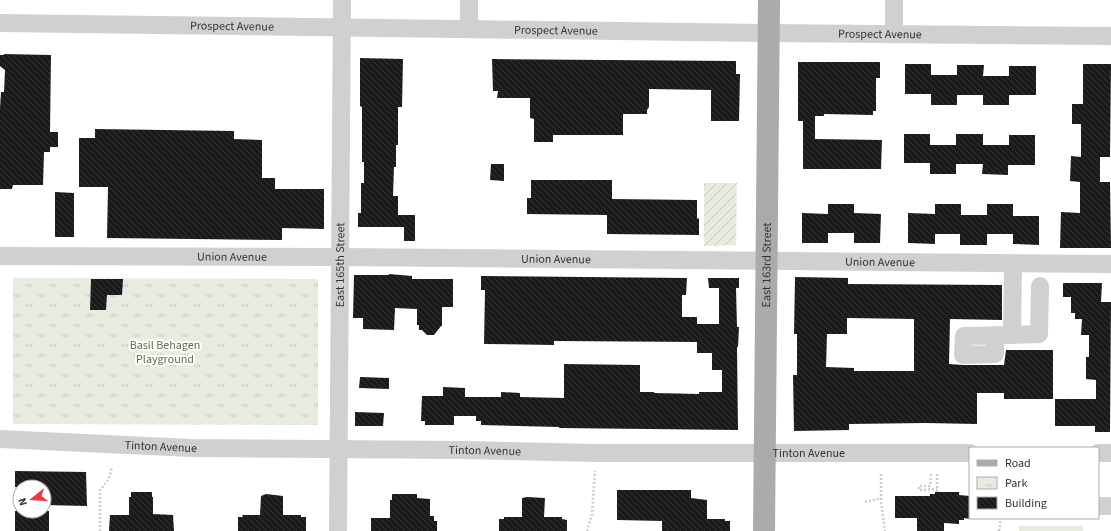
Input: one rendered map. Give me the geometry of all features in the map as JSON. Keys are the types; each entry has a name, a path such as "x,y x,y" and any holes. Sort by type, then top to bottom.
{"main road":[{"name":"East 163rd Street","path":"764,531 769,0"}],"street":[{"name":"East 165th Street","path":"338,531 343,28 342,0"},
{"path":"469,0 469,29"},
{"path":"894,0 894,33"},
{"name":"Prospect Avenue","path":"0,23 1111,36"},
{"name":"Union Avenue","path":"0,256 340,257 1111,264"},
{"path":"1013,264 1004,335 1039,334 1040,286"},
{"name":"Tinton Avenue","path":"0,440 191,448 765,454 969,453"},
{"path":"1099,453 1111,453"},
{"path":"1099,506 1111,506"}],"path":[{"path":"100,531 100,490 109,479 112,467"},
{"path":"587,531 592,514 595,471"},
{"path":"882,474 881,498 885,531"},
{"path":"930,474 930,486 919,486 919,490 937,490 937,474"},
{"path":"865,502 881,498"},
{"path":"999,531 1001,519"}],"green space":[{"path":"704,183 737,183 736,245 704,246"},
{"name":"Basil Behagen Playground","path":"13,278 318,279 318,425 13,424"},
{"path":"1019,526 1083,526 1083,531 1019,531"}],"building":[{"path":"0,55 51,55 50,132 58,132 58,147 50,147 50,152 44,152 43,185 13,185 12,189 0,189 0,108 1,92 4,92 5,70 0,66"},
{"path":"360,58 403,59 402,107 398,107 398,145 396,145 396,167 394,167 393,196 398,196 398,215 415,215 415,241 404,241 404,227 358,227 358,213 361,213 361,183 364,183 364,162 362,162 362,107 360,106"},
{"path":"492,59 736,61 736,74 740,74 739,121 711,121 711,90 649,89 649,107 647,114 623,114 623,135 553,135 553,142 534,142 534,119 530,118 530,98 497,98 498,91 493,91"},
{"path":"798,62 880,62 880,78 876,78 876,111 873,111 873,115 824,114 824,116 815,116 815,139 882,140 881,169 803,169 803,121 798,121"},
{"path":"905,64 931,64 931,75 957,75 957,65 984,65 983,76 1009,76 1009,66 1036,66 1036,95 1009,95 1009,105 983,105 983,95 957,95 957,105 931,105 931,94 905,94"},
{"path":"1083,64 1111,64 1110,157 1100,157 1100,182 1110,182 1111,248 1060,248 1061,212 1080,213 1080,182 1070,181 1071,156 1081,157 1081,124 1072,124 1072,104 1083,104"},
{"path":"95,129 234,131 234,139 262,140 262,178 275,178 275,189 324,189 324,229 282,228 282,240 107,238 108,187 79,187 79,138 95,138"},
{"path":"904,134 930,134 930,145 956,145 956,134 983,134 983,145 1009,145 1009,135 1035,135 1035,165 1008,165 1008,175 982,174 983,164 956,164 956,174 930,174 930,163 904,163"},
{"path":"491,164 504,164 504,181 490,180"},
{"path":"531,180 612,180 612,199 697,200 699,235 607,234 607,215 527,214 527,198 531,198"},
{"path":"55,192 74,193 74,237 55,237"},
{"path":"828,204 854,204 854,213 881,214 880,243 854,243 854,233 828,233 828,243 802,243 802,213 828,214"},
{"path":"935,204 961,204 961,215 987,215 987,204 1013,204 1013,216 1039,216 1039,245 1013,244 1013,234 987,234 987,245 960,245 960,234 935,234 935,244 908,243 908,213 935,214"},
{"path":"389,274 412,276 412,279 453,279 453,307 442,307 442,326 434,335 427,335 422,330 419,330 419,325 417,325 417,309 395,308 394,330 363,329 363,318 353,318 354,275"},
{"path":"481,276 687,278 686,295 682,295 682,317 697,317 697,324 719,324 719,288 709,288 708,278 739,278 739,288 736,288 737,327 739,327 737,347 738,430 559,428 481,425 481,421 476,421 476,416 454,416 454,425 425,425 425,421 421,421 422,396 443,396 443,387 465,388 465,397 501,397 501,392 520,393 520,397 564,398 564,364 640,365 640,392 699,394 699,392 722,392 722,370 712,370 712,353 697,353 697,342 554,341 554,345 484,344 485,290 481,290"},
{"path":"795,277 848,278 848,284 1002,285 1002,320 950,319 949,364 1004,365 1006,350 1053,350 1053,399 1004,399 1004,393 977,393 977,424 849,424 849,430 794,431 793,375 797,375 797,334 794,334","holes":["847,318 914,319 914,371 854,371 854,368 826,367 827,334 847,334"]},
{"path":"91,279 123,279 122,295 107,295 106,310 90,310"},
{"path":"1063,283 1102,283 1101,302 1111,302 1110,432 1095,432 1095,426 1055,426 1055,399 1096,399 1096,380 1086,379 1086,357 1089,357 1089,335 1081,335 1082,319 1075,319 1075,313 1071,313 1071,297 1063,297"},
{"path":"360,377 389,378 389,389 359,388"},
{"path":"355,412 384,413 383,426 355,426"},
{"path":"15,471 86,472 87,506 52,505 52,479 15,479"},
{"path":"617,490 691,490 691,498 707,500 707,519 725,519 725,521 730,521 730,531 662,531 662,521 617,520"},
{"path":"131,492 152,492 153,514 173,515 174,531 109,531 110,515 129,515 129,497 131,497"},
{"path":"935,492 959,492 959,495 969,496 969,519 964,518 964,520 959,520 959,524 944,523 944,531 917,531 917,518 895,518 895,496 930,496 930,494 935,494"},
{"path":"266,494 283,496 283,515 301,515 301,517 306,517 306,531 238,531 238,517 243,517 242,515 260,515 261,496"},
{"path":"392,494 417,494 417,498 430,499 430,516 434,516 434,521 437,521 437,531 371,531 371,518 390,518 390,500 392,500"},
{"path":"522,498 545,498 544,517 562,517 562,519 567,520 567,531 499,531 499,519 504,519 504,517 522,517"},
{"path":"15,519 49,519 49,531 15,531"}]}
